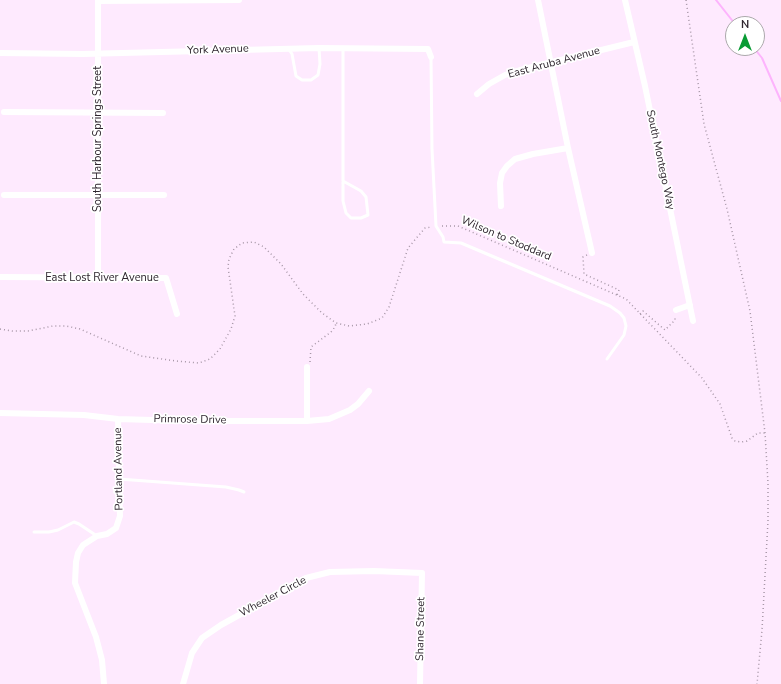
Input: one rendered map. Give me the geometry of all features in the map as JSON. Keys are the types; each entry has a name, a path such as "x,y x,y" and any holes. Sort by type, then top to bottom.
{"street":[{"path":"98,1 239,0"},
{"path":"538,0 568,148 592,253"},
{"name":"South Montego Way","path":"625,0 645,86 693,321"},
{"name":"South Harbour Springs Street","path":"98,1 98,278"},
{"name":"East Aruba Avenue","path":"477,94 489,84 505,75 520,70 634,42"},
{"name":"York Avenue","path":"0,53 98,54 288,48 343,48 428,49 431,57"},
{"path":"4,112 163,113"},
{"path":"501,206 500,183 502,173 515,159 533,154 568,148"},
{"path":"4,194 164,195"},
{"name":"East Lost River Avenue","path":"0,277 166,278 177,314"},
{"path":"676,310 690,305"},
{"path":"307,367 307,422"},
{"name":"Primrose Drive","path":"0,413 84,415 185,421 307,422 330,419 350,410 358,404 369,391"},
{"name":"Portland Avenue","path":"104,684 102,660 96,637 75,583 78,553 83,545 97,536 107,534 116,528 120,516 118,418"},
{"name":"Wheeler Circle","path":"183,684 190,656 202,638 221,625 306,578 330,572 374,571 422,573"},
{"name":"Shane Street","path":"420,684 422,573"}],"lane":[{"path":"288,48 292,54 296,76 302,80 311,80 318,75 320,64 319,48"},
{"path":"343,48 343,201 346,212 351,218 361,218 368,215 366,196 344,181"},
{"path":"431,57 432,149 436,226 443,237 444,242 462,243 536,276 610,306 620,313 624,318 626,326 624,335 607,359"},
{"path":"119,478 226,488 244,492"},
{"path":"34,532 49,532 58,530 74,522 97,536"}],"path":[{"path":"686,0 704,124 727,209 750,311 766,433 768,521 762,630 757,684"},
{"name":"Wilson to Stoddard","path":"336,323 348,326 368,324 382,318 390,307 408,248 425,228 436,226 458,226 626,299 702,378 720,404 732,438 735,441 747,441 758,433 766,433"},
{"path":"0,328 12,331 28,331 53,326 66,326 80,329 141,356 199,363 210,359 220,349 231,329 235,316 228,259 234,249 242,244 254,242 264,247 281,264 303,294 322,313 336,323 331,332 311,347 310,363 307,367"},
{"path":"592,253 583,257 584,274 619,290 617,295"},
{"path":"640,314 643,311 665,330 674,320 676,310"}],"waterway":[{"path":"716,0 729,16"},
{"path":"760,56 781,101"}]}
